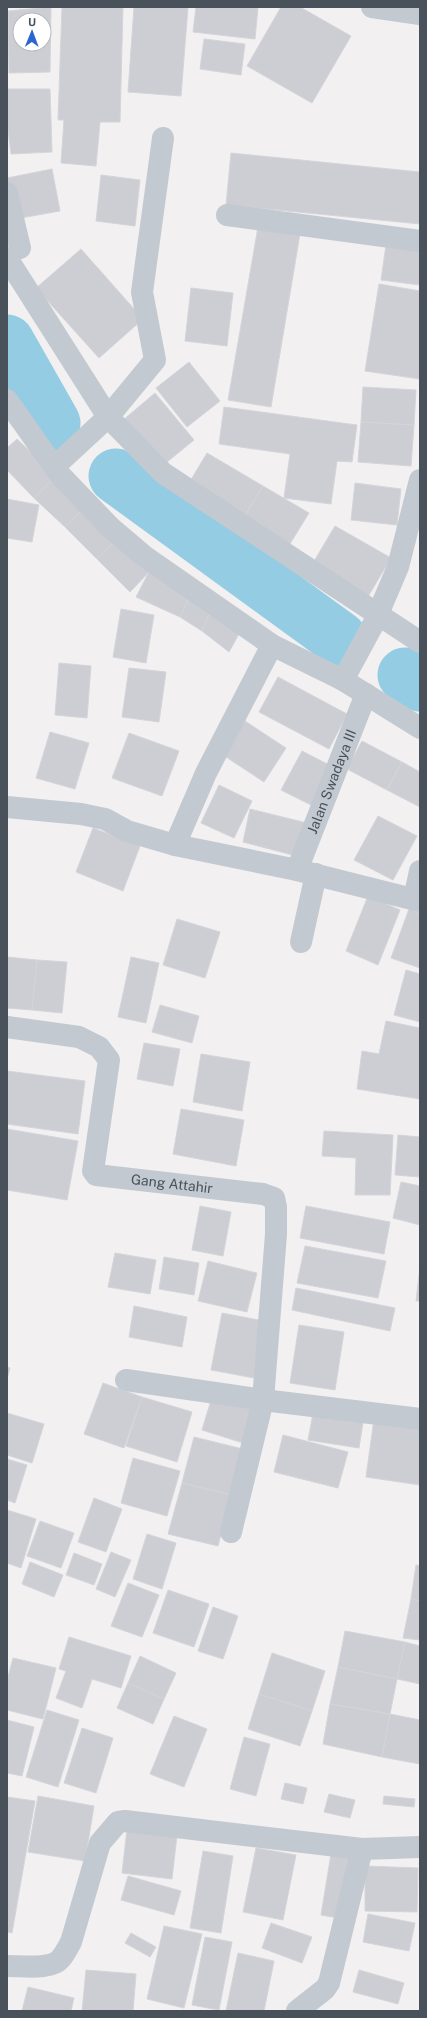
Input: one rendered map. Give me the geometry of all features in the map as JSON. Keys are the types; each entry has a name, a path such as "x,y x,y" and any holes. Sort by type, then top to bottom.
{"street":[{"path":"372,7 420,14"},
{"path":"60,463 101,423 156,357 144,308 142,292 163,138"},
{"path":"7,193 14,253 101,423 163,473 376,618 420,642"},
{"path":"228,215 420,240"},
{"path":"7,400 60,463 60,475 112,528 144,556 272,645 343,680 420,728"},
{"path":"343,680 376,618 398,567 420,481"},
{"path":"175,845 206,773 272,645"},
{"name":"Jalan Swadaya III","path":"301,942 306,872 366,694"},
{"path":"7,807 81,814 105,819 127,831 175,845 306,872 417,900 420,871"},
{"name":"Gang Attahir","path":"7,1027 78,1037 99,1047 109,1060 93,1171 96,1175 263,1194 274,1198 276,1207 276,1234 263,1400"},
{"path":"126,1380 263,1400 420,1419"},
{"path":"231,1532 263,1400"},
{"path":"7,1966 36,1967 56,1963 64,1954 71,1942 100,1843 118,1822 125,1821 362,1849 420,1847"},
{"path":"297,2011 325,1989 329,1983 362,1849"}],"building":[{"path":"51,7 51,12 12,12 12,52 50,52 50,72 9,73 8,11"},
{"path":"62,7 123,7 120,122 100,122 96,166 61,163 64,120 58,120"},
{"path":"134,7 188,7 181,96 128,92"},
{"path":"196,7 258,7 255,39 193,32"},
{"path":"281,7 300,7 351,36 312,103 247,66"},
{"path":"204,39 245,44 241,75 200,69"},
{"path":"7,89 50,89 52,152 11,154 7,122"},
{"path":"231,153 420,172 420,224 226,205"},
{"path":"52,169 60,211 15,219 7,178"},
{"path":"101,175 140,180 135,226 96,221"},
{"path":"259,221 301,228 271,407 228,400"},
{"path":"386,245 420,250 420,285 381,280"},
{"path":"81,249 143,319 99,358 36,288"},
{"path":"379,284 420,291 420,379 365,371"},
{"path":"191,288 233,293 227,346 185,341"},
{"path":"189,362 220,401 187,427 156,388"},
{"path":"363,387 416,390 414,425 361,422"},
{"path":"155,393 194,440 161,467 122,421"},
{"path":"224,407 357,425 352,462 337,461 331,504 284,498 290,454 219,444"},
{"path":"361,422 414,425 411,466 358,462"},
{"path":"17,439 56,476 34,498 7,470 7,448"},
{"path":"207,453 263,486 242,520 186,488"},
{"path":"56,476 87,505 65,527 34,498"},
{"path":"355,483 401,489 397,525 351,520"},
{"path":"263,486 309,513 288,547 242,520"},
{"path":"7,499 39,505 32,542 7,538"},
{"path":"87,505 119,538 97,559 65,527"},
{"path":"335,526 391,558 366,600 310,568"},
{"path":"119,538 149,572 130,592 97,559"},
{"path":"149,572 191,593 180,617 136,597"},
{"path":"191,593 213,605 202,631 180,617"},
{"path":"213,605 240,632 229,652 202,631"},
{"path":"121,609 154,615 146,663 113,657"},
{"path":"59,663 91,666 87,718 55,715"},
{"path":"129,668 166,672 159,722 122,717"},
{"path":"278,677 347,714 329,749 259,712"},
{"path":"245,721 286,748 264,782 223,755"},
{"path":"50,732 89,743 75,789 36,778"},
{"path":"129,733 179,751 162,796 112,778"},
{"path":"362,741 402,762 387,790 347,769"},
{"path":"302,751 335,768 315,807 281,790"},
{"path":"402,762 420,772 420,807 387,790"},
{"path":"219,785 252,801 234,838 201,823"},
{"path":"250,809 307,823 300,857 243,842"},
{"path":"378,816 417,836 393,880 354,860"},
{"path":"93,828 140,846 123,891 76,872"},
{"path":"368,896 400,910 378,965 346,951"},
{"path":"409,909 420,913 420,968 391,958"},
{"path":"177,919 220,932 205,978 163,965"},
{"path":"7,957 37,960 32,1010 7,1008"},
{"path":"131,957 159,963 146,1023 118,1017"},
{"path":"37,960 67,962 62,1013 32,1010"},
{"path":"406,970 420,974 420,1022 394,1015"},
{"path":"160,1005 199,1016 192,1043 152,1032"},
{"path":"386,1021 420,1028 420,1099 357,1089 362,1051 379,1054"},
{"path":"144,1043 180,1049 173,1086 137,1079"},
{"path":"201,1054 250,1062 242,1111 193,1102"},
{"path":"7,1071 85,1081 78,1134 7,1124"},
{"path":"181,1109 244,1120 236,1166 173,1154"},
{"path":"7,1129 78,1141 67,1200 7,1190"},
{"path":"324,1131 393,1135 390,1195 355,1195 356,1158 322,1156"},
{"path":"398,1135 420,1137 420,1177 395,1175"},
{"path":"401,1182 420,1186 420,1225 393,1218"},
{"path":"200,1206 231,1212 223,1256 192,1250"},
{"path":"306,1206 390,1222 384,1254 300,1238"},
{"path":"305,1246 386,1261 378,1298 297,1283"},
{"path":"115,1253 156,1260 150,1294 108,1287"},
{"path":"164,1257 199,1263 194,1295 159,1289"},
{"path":"208,1261 257,1273 247,1312 198,1301"},
{"path":"420,1267 420,1301 416,1301"},
{"path":"296,1288 395,1308 390,1331 292,1310"},
{"path":"134,1306 187,1317 182,1347 129,1337"},
{"path":"222,1313 264,1321 254,1378 211,1370"},
{"path":"299,1325 344,1332 335,1390 290,1383"},
{"path":"7,1367 10,1368 7,1379"},
{"path":"103,1383 142,1397 124,1448 84,1434"},
{"path":"142,1397 192,1412 177,1462 126,1446"},
{"path":"212,1397 254,1410 243,1443 202,1430"},
{"path":"314,1408 364,1416 359,1448 308,1440"},
{"path":"7,1413 44,1424 32,1463 7,1455"},
{"path":"374,1419 420,1426 420,1485 366,1477"},
{"path":"283,1435 348,1452 338,1488 274,1472"},
{"path":"194,1437 243,1449 231,1495 182,1483"},
{"path":"133,1458 180,1471 167,1516 121,1503"},
{"path":"7,1459 27,1465 15,1503 7,1500"},
{"path":"182,1483 231,1495 218,1546 168,1534"},
{"path":"94,1498 122,1509 106,1552 78,1542"},
{"path":"7,1510 36,1519 21,1568 7,1563"},
{"path":"40,1521 74,1533 61,1568 27,1556"},
{"path":"147,1534 176,1543 162,1589 133,1579"},
{"path":"111,1552 131,1560 115,1597 96,1589"},
{"path":"74,1553 102,1564 94,1585 66,1575"},
{"path":"30,1562 63,1575 54,1597 22,1584"},
{"path":"416,1565 420,1566 420,1601 411,1599"},
{"path":"128,1583 159,1595 142,1637 111,1626"},
{"path":"168,1590 209,1604 194,1647 153,1633"},
{"path":"411,1599 420,1601 420,1640 403,1638"},
{"path":"213,1607 238,1616 223,1659 198,1651"},
{"path":"345,1631 405,1642 397,1679 338,1667"},
{"path":"69,1637 131,1656 121,1688 92,1679 82,1708 56,1698 66,1671 59,1669"},
{"path":"405,1642 420,1646 420,1684 397,1679"},
{"path":"272,1653 325,1671 312,1711 259,1694"},
{"path":"140,1656 176,1673 164,1699 128,1683"},
{"path":"13,1658 56,1668 43,1719 7,1710 7,1681"},
{"path":"338,1667 397,1679 390,1714 330,1704"},
{"path":"128,1683 164,1699 153,1724 117,1708"},
{"path":"259,1694 312,1711 300,1746 248,1729"},
{"path":"330,1704 390,1714 382,1757 323,1744"},
{"path":"47,1710 79,1720 58,1787 26,1777"},
{"path":"390,1714 420,1720 420,1764 382,1757"},
{"path":"174,1716 207,1729 184,1787 150,1774"},
{"path":"7,1720 34,1727 22,1776 7,1773"},
{"path":"82,1728 113,1738 96,1793 64,1783"},
{"path":"244,1737 270,1744 256,1796 230,1789"},
{"path":"285,1783 307,1788 303,1804 281,1799"},
{"path":"329,1794 355,1800 350,1818 324,1812"},
{"path":"38,1796 94,1806 85,1861 28,1852"},
{"path":"384,1796 415,1799 414,1807 383,1804"},
{"path":"7,1797 35,1801 12,1933 7,1932"},
{"path":"127,1829 177,1835 172,1879 122,1873"},
{"path":"256,1848 296,1855 283,1920 243,1912"},
{"path":"203,1851 233,1856 221,1933 190,1928"},
{"path":"331,1854 354,1858 344,1919 321,1915"},
{"path":"365,1866 418,1868 417,1912 365,1911"},
{"path":"128,1876 181,1891 174,1915 121,1900"},
{"path":"368,1914 415,1923 409,1951 363,1942"},
{"path":"271,1923 312,1937 302,1963 262,1948"},
{"path":"164,1926 202,1934 184,2008 147,1999"},
{"path":"131,1933 156,1947 150,1957 125,1943"},
{"path":"205,1937 232,1942 219,2010 192,2005"},
{"path":"238,1953 274,1961 264,2011 226,2011"},
{"path":"86,1970 136,1974 133,2011 82,2011"},
{"path":"359,1970 404,1983 398,2004 353,1992"},
{"path":"28,1987 74,1998 71,2011 22,2011"}],"waterway":[{"path":"7,342 53,423"},
{"path":"116,476 340,639"},
{"path":"405,675 420,684"}]}
